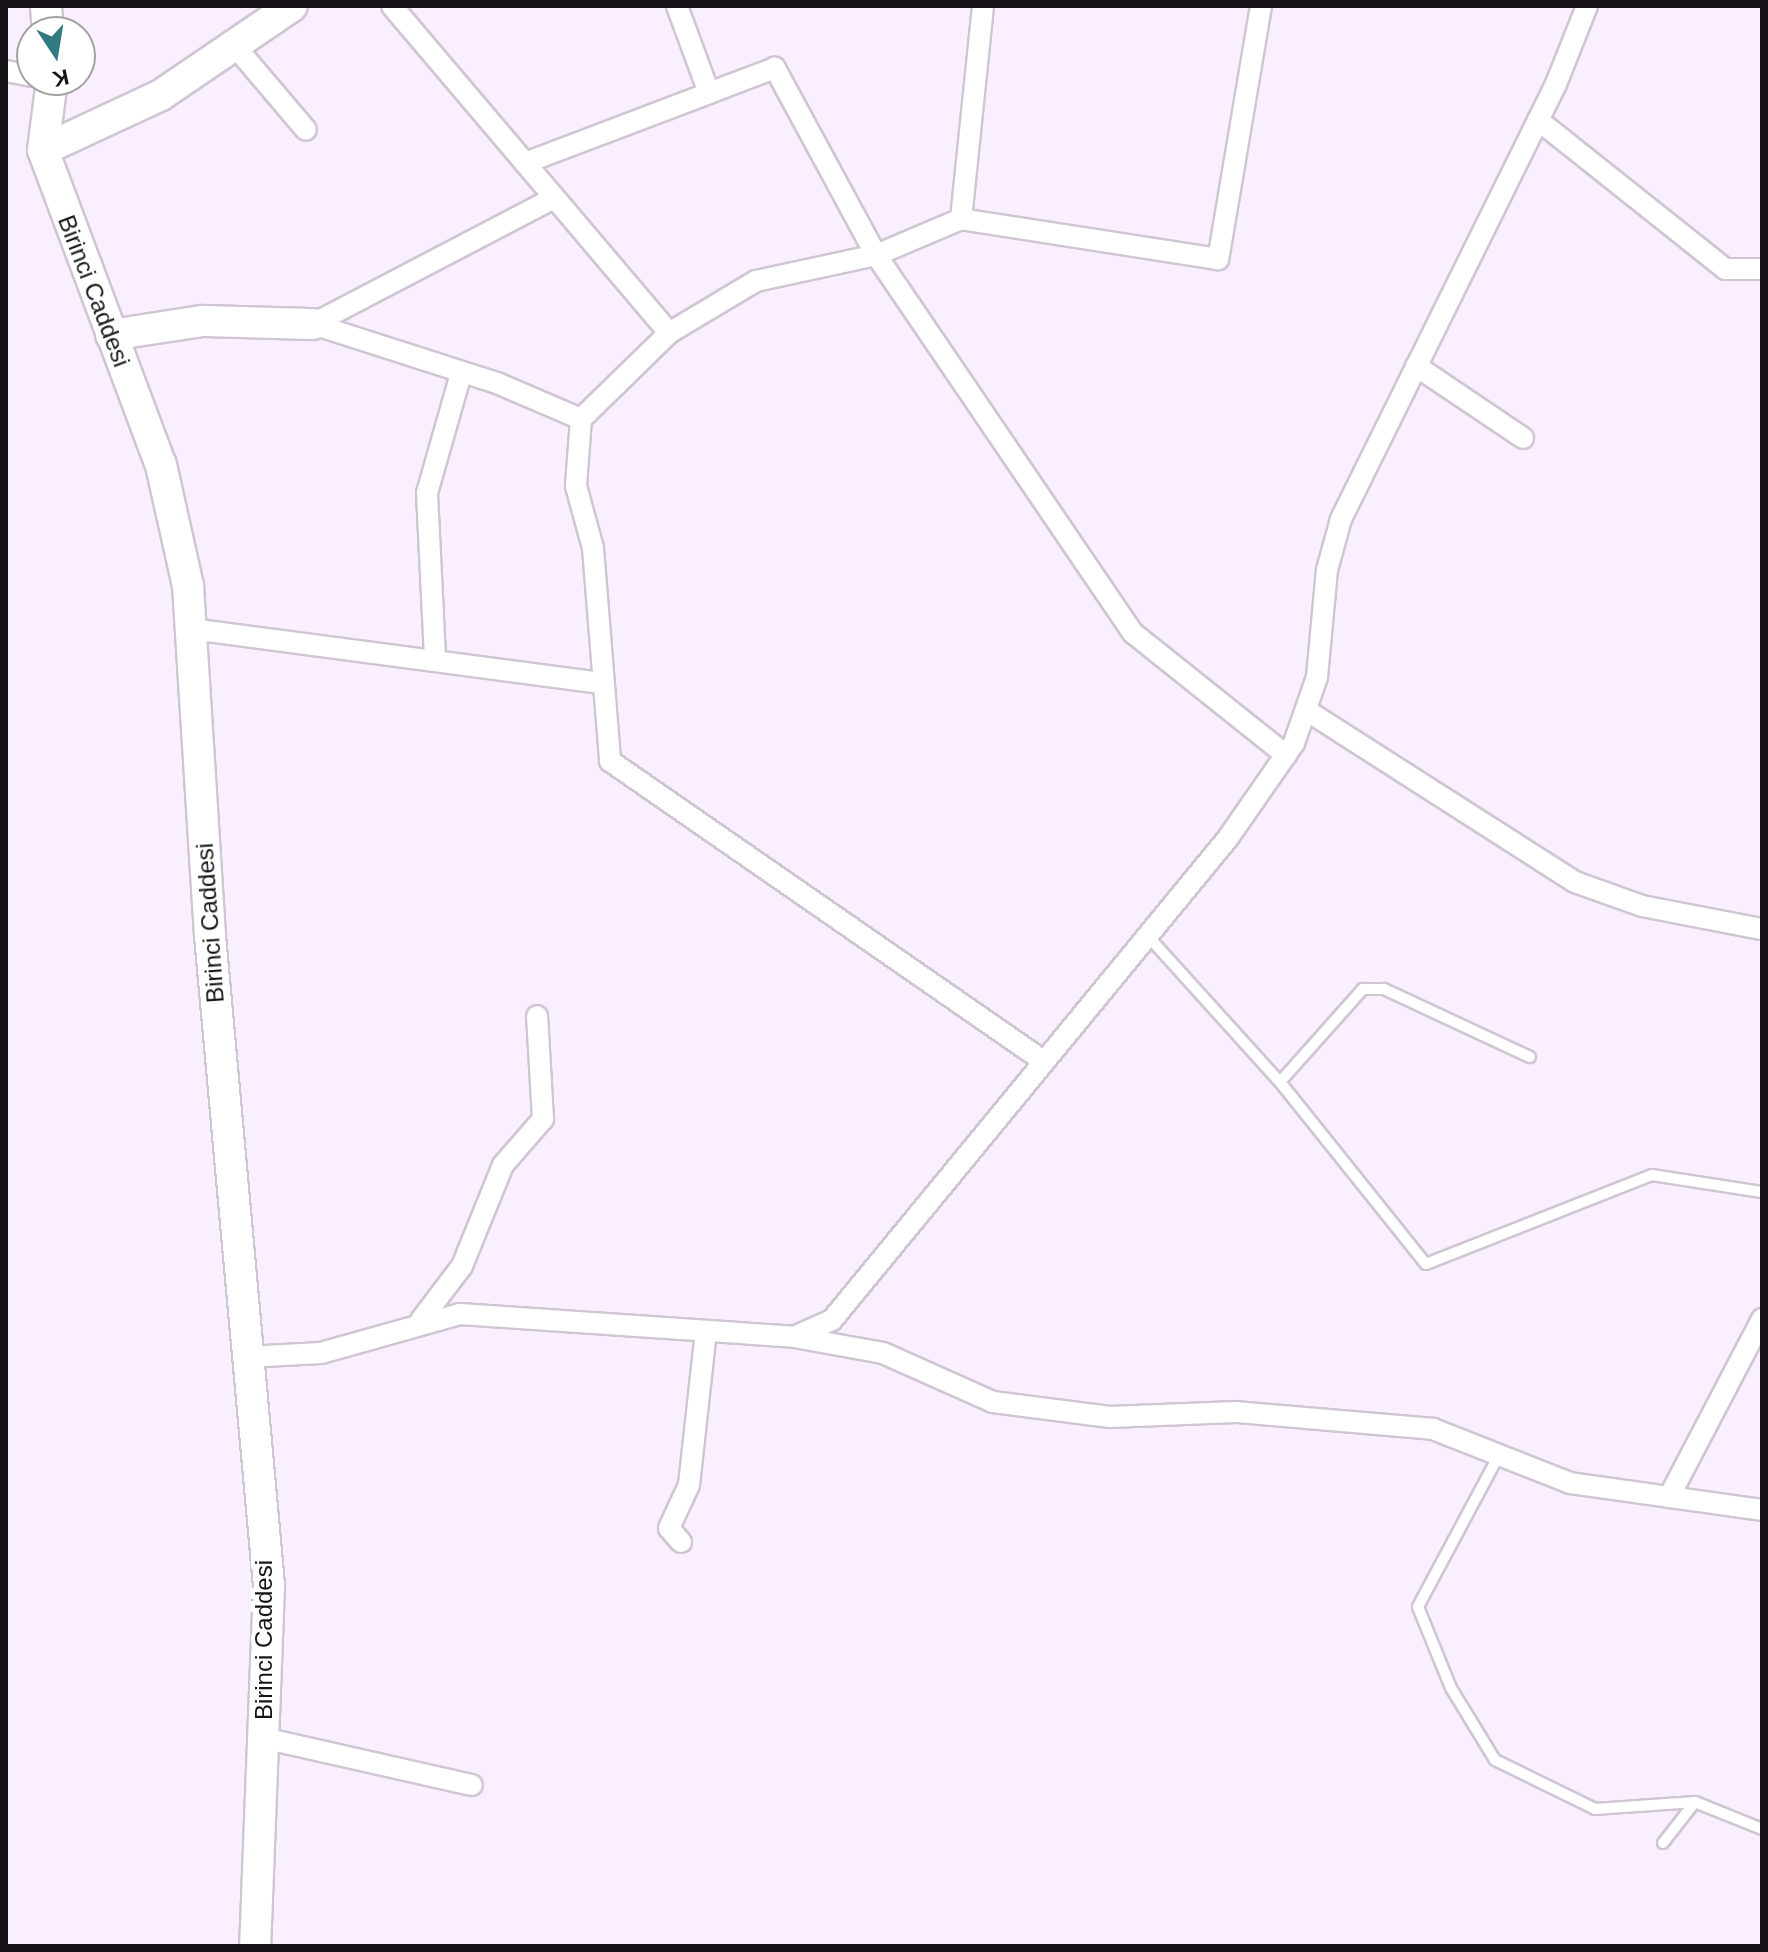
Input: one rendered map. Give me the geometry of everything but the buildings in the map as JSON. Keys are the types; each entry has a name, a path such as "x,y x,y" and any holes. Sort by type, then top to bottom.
{"street":[{"path":"43,150 104,128 292,6"},
{"path":"392,6 669,333"},
{"path":"677,6 709,93"},
{"path":"961,219 983,6"},
{"path":"1042,1060 610,761 593,548 576,486 581,419 669,333 756,281 876,255 961,219 1218,259 1261,6"},
{"path":"794,1337 832,1320 1147,935 1286,755 1306,710 1341,519 1538,120 1587,6"},
{"path":"234,45 306,130"},
{"path":"525,163 775,68 876,255 1133,633 1286,755"},
{"name":"Birinci Caddesi","path":"50,96 43,150 161,465 191,629 246,1357 269,1586 255,1946"},
{"path":"1538,120 1725,269 1762,269"},
{"path":"313,324 554,198"},
{"path":"111,335 203,321 313,324 581,419"},
{"path":"1416,366 1523,438"},
{"path":"435,657 427,493 461,374"},
{"path":"191,629 435,657 602,683"},
{"path":"1306,710 1575,882 1642,906 1762,929"},
{"path":"421,1320 462,1266 503,1165 543,1119 537,1016"},
{"path":"246,1357 321,1353 421,1320 460,1314 794,1337 883,1353 993,1402 1110,1417 1236,1412 1433,1429 1570,1483 1762,1510"},
{"path":"1669,1497 1762,1319"},
{"path":"681,1542 669,1528 706,1332"},
{"path":"263,1738 472,1785"}],"lane":[{"path":"1147,935 1280,1082 1426,1264 1652,1175 1762,1192"},
{"path":"1280,1082 1363,989 1384,989 1530,1057"},
{"path":"1499,1455 1418,1607 1451,1688 1495,1760 1595,1809 1695,1802 1762,1829"},
{"path":"1663,1843 1695,1802"}]}
